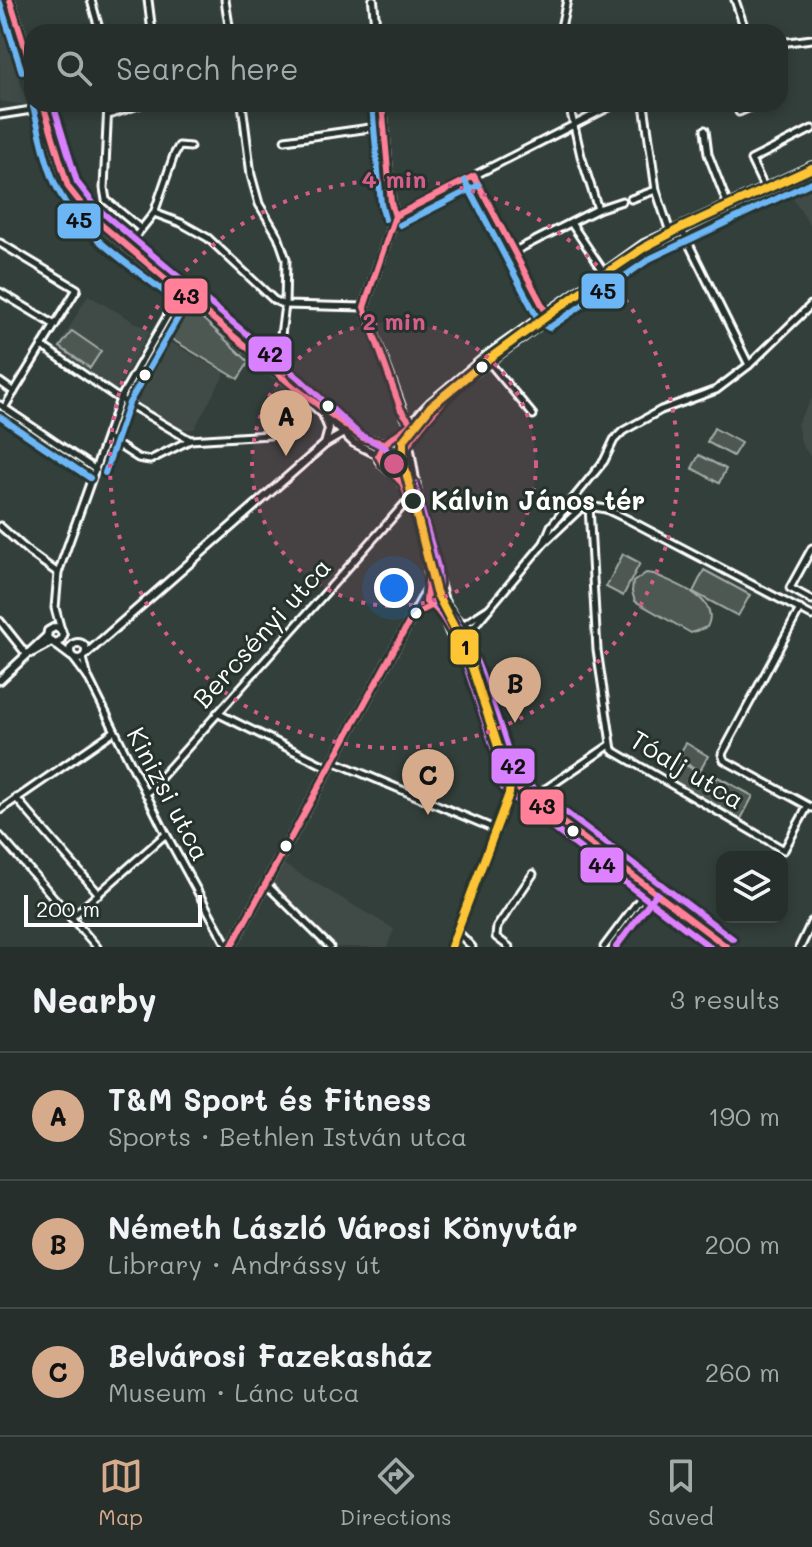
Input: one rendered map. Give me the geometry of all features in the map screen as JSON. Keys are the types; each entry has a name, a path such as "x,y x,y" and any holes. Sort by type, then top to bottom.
{"street":[{"path":"10,0 24,44"},
{"path":"91,0 98,24"},
{"path":"148,0 151,24"},
{"path":"225,0 229,24"},
{"path":"373,0 375,24"},
{"path":"562,24 567,0"},
{"path":"735,0 743,24"},
{"path":"788,42 812,39"},
{"path":"0,115 24,110"},
{"path":"46,112 68,187 90,215 295,388 354,432 371,442 383,443 394,438 408,420 487,359 605,274 681,228 812,168"},
{"path":"109,112 104,162 106,200 141,229"},
{"path":"109,115 118,112"},
{"path":"243,112 251,175 259,204 278,236 286,259 285,305 279,350 268,366"},
{"path":"383,112 391,203 395,216 364,307 408,420"},
{"path":"571,112 598,209"},
{"path":"395,216 598,112"},
{"path":"645,112 656,190 671,234"},
{"path":"285,140 384,126"},
{"path":"766,190 751,160 812,129"},
{"path":"705,130 708,154 729,207"},
{"path":"127,247 154,213 179,146 190,147"},
{"path":"474,176 548,316"},
{"path":"631,199 656,190"},
{"path":"513,252 598,209 622,201"},
{"path":"154,213 208,238 274,300 285,305 364,307"},
{"path":"571,223 605,274"},
{"path":"681,228 749,365"},
{"path":"0,243 77,289 2,407 96,470"},
{"path":"0,292 55,325"},
{"path":"51,640 58,573 120,399 181,292"},
{"path":"544,543 551,526 604,461 614,440 623,431 661,410 716,390 749,365 812,304"},
{"path":"42,346 120,399 190,440"},
{"path":"487,359 533,415"},
{"path":"452,947 513,785 513,775 474,660 470,633 464,622 456,619 440,589 407,445 440,402 487,359"},
{"path":"0,382 14,392"},
{"path":"295,388 354,443 378,455 382,464 404,485 428,569 426,593 432,607 440,611 456,640 506,776 531,799 727,947"},
{"path":"322,414 329,429 325,444"},
{"path":"78,656 325,444 344,433 354,432"},
{"path":"107,438 145,460 190,440 270,435"},
{"path":"394,438 407,445"},
{"path":"378,455 383,443"},
{"path":"390,470 400,469 409,460"},
{"name":"Bercsényi utca","path":"146,794 409,499"},
{"path":"456,640 466,640 544,543 581,508 589,506 606,509 629,520 812,616"},
{"name":"Tóalj utca","path":"589,506 597,650 612,750 784,850 810,807"},
{"path":"0,526 58,573"},
{"path":"812,548 790,588 812,600"},
{"path":"230,947 413,615 426,593 433,587 440,589"},
{"path":"413,615 444,601"},
{"path":"451,630 454,624 464,622 494,603"},
{"path":"0,680 27,655 51,640 62,639 55,608"},
{"path":"800,609 722,754 724,760 810,807"},
{"path":"0,621 27,655"},
{"path":"52,628 82,644"},
{"path":"78,656 72,646 108,633"},
{"path":"51,640 78,656"},
{"path":"78,656 82,644"},
{"name":"Kinizsi utca","path":"78,656 166,834 230,947"},
{"path":"217,713 331,764 497,830"},
{"path":"0,810 113,732"},
{"path":"531,799 610,745"},
{"path":"16,798 99,894"},
{"path":"71,918 166,834"},
{"path":"0,836 97,947"},
{"path":"509,947 496,937 497,927 533,874"},
{"path":"266,884 330,947"},
{"path":"604,947 649,887"},
{"path":"799,946 812,922"},
{"path":"458,932 472,947"}],"shaded area":[{"path":"0,13 24,95 24,105 0,101"},
{"path":"812,183 812,228 790,194"},
{"path":"88,295 150,331 116,391 58,348"},
{"path":"183,300 249,362 238,379 163,334"},
{"path":"72,331 101,351 90,368 60,347"},
{"path":"163,338 225,373 194,429 182,429 129,398"},
{"path":"812,398 812,459 802,445 797,424"},
{"path":"714,428 741,443 733,456 707,442"},
{"path":"699,455 726,469 719,483 692,468"},
{"path":"623,554 640,563 623,596 606,587"},
{"path":"704,570 750,595 738,616 693,592"},
{"path":"646,573 684,588 702,600 710,617 707,627 691,633 635,601 633,582"},
{"path":"686,743 708,756 700,771 677,758"},
{"path":"680,762 715,781 718,777 753,796 741,819 670,780"},
{"path":"278,861 394,929 387,947 330,947 266,884"}],"transit line":[{"name":"43","path":"10,0 24,44"},
{"name":"45","path":"0,3 22,72"},
{"name":"45","path":"34,112 50,170 68,207 110,251 175,300"},
{"name":"43","path":"45,112 68,187 90,215 295,388 363,438 383,443"},
{"name":"42","path":"55,112 77,182 97,208 301,380 360,435 386,448 390,458 414,482 438,567 439,585 435,596 448,608 472,650 520,778 733,939"},
{"name":"45","path":"373,112 385,219"},
{"name":"43","path":"383,112 391,203 395,216"},
{"name":"1","path":"451,947 509,794 510,783 467,652 436,592 403,460 403,441 431,406 487,360 645,247 812,168"},
{"name":"43","path":"395,216 474,176 549,318 454,390 408,445"},
{"name":"45","path":"465,181 540,323 549,328 651,258 812,182"},
{"name":"45","path":"400,225 479,185"},
{"name":"43","path":"395,216 364,307 401,410 411,423 388,441 378,455 402,483 416,518 429,572 426,602 434,607 442,603"},
{"name":"45","path":"105,473 129,403 190,297"},
{"name":"45","path":"0,417 90,478"},
{"name":"44","path":"434,601 448,625 461,634 465,663 503,785"},
{"name":"43","path":"231,947 413,615 431,606"},
{"name":"43","path":"434,607 461,648 506,776 513,785 727,947"},
{"name":"44","path":"497,780 507,793 710,947"},
{"name":"44","path":"616,947 657,893"}],"place":[{"name":"T&M Sport és Fitness","path":"286,456"},
{"name":"Kálvin János tér","path":"413,501"},
{"name":"Németh László Városi Könyvtár","path":"515,723"},
{"name":"Belvárosi Fazekasház","path":"428,815"}]}
